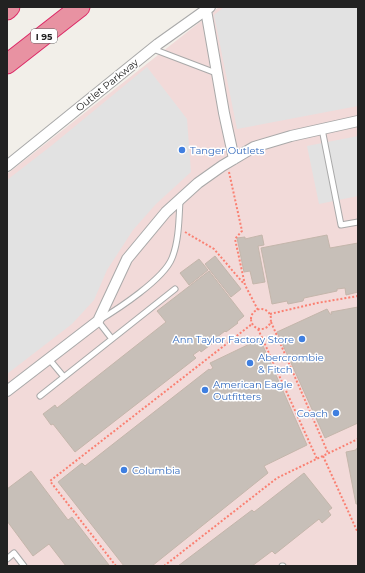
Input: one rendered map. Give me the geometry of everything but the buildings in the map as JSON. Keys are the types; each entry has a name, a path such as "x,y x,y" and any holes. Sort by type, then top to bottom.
{"highway":[{"path":"7,10 10,7"},
{"name":"I 95","path":"7,64 80,7"}],"street":[{"name":"Outlet Parkway","path":"7,166 152,48 208,8"},
{"path":"208,8 231,161"},
{"path":"7,392 98,321 127,259 166,212 198,183 254,147 291,136 358,121"}],"lane":[{"path":"152,48 217,73"},
{"path":"322,129 341,225 358,222"},
{"path":"112,339 98,321 123,306 162,272 172,258 178,228 180,199"},
{"path":"40,396 175,289"},
{"path":"49,359 64,377"},
{"path":"7,559 14,553 24,566"}],"path":[{"path":"231,161 242,231 235,239 245,285"},
{"path":"178,228 214,249 245,285 258,310"},
{"path":"270,314 317,303 358,296"},
{"path":"252,324 252,315 254,312 258,310 265,310 270,314 271,322 328,453"},
{"path":"258,329 266,328 271,322"},
{"path":"252,324 258,329 317,459"},
{"path":"116,566 50,481 252,324"},
{"path":"164,566 277,478 358,439"},
{"path":"323,456 358,533"}],"shaded area":[{"name":"Tanger Outlets","path":"219,7 358,7 358,566 7,566 7,174"},
{"path":"224,7 358,7 358,106 237,129 214,15"},
{"path":"147,67 187,119 191,172 156,204 133,230 107,270 94,300 72,324 7,374 7,180"},
{"path":"358,136 358,196 319,204 307,146"}],"place":[{"name":"Tanger Outlets","path":"182,150"},
{"name":"Ann Taylor Factory Store","path":"302,339"},
{"name":"Abercrombie & Fitch","path":"250,363"},
{"name":"American Eagle Outfitters","path":"205,390"},
{"name":"Coach","path":"336,413"},
{"name":"Columbia","path":"124,470"}]}
